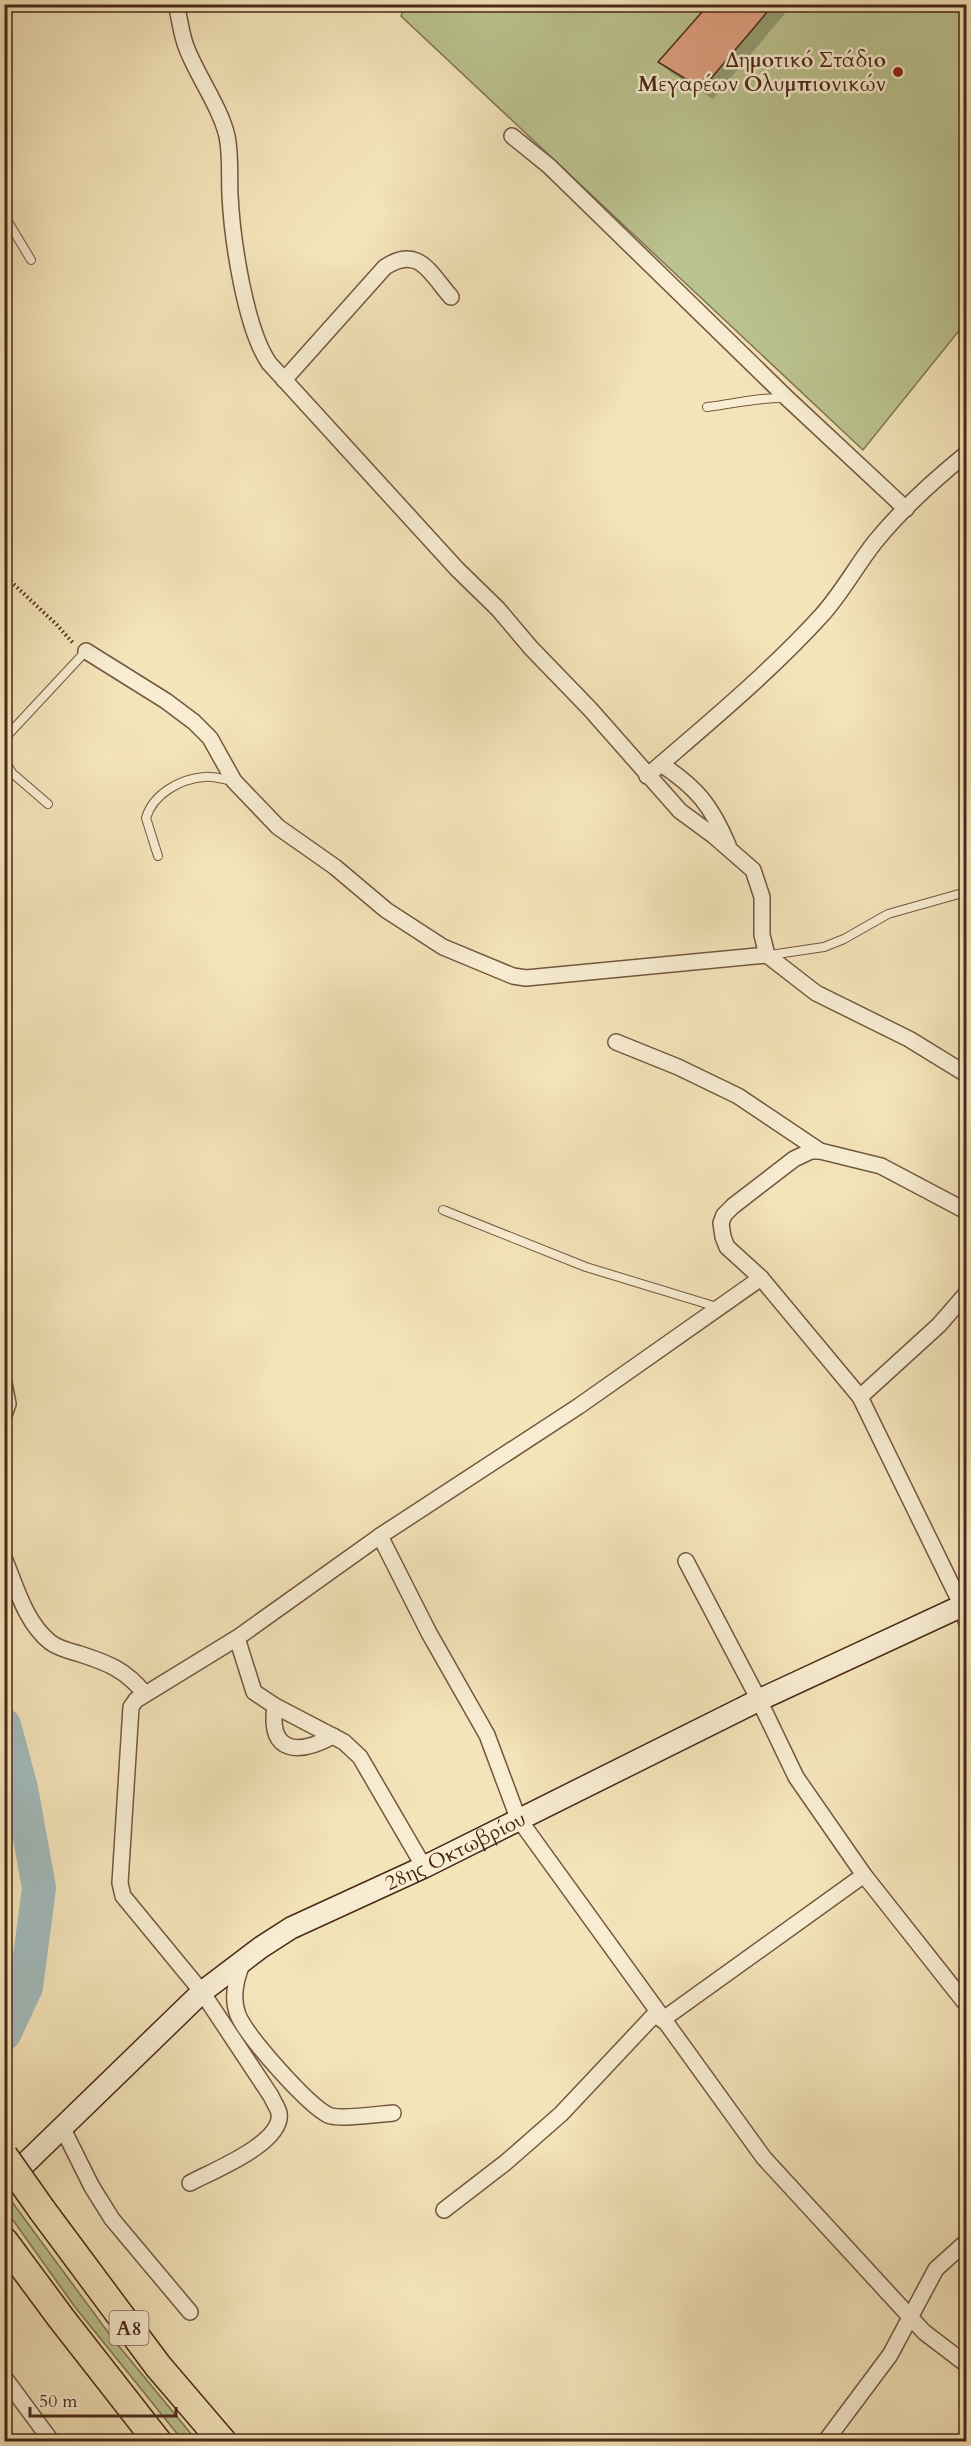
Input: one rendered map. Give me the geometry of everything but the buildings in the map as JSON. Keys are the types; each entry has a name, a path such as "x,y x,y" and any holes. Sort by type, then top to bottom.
{"highway":[{"name":"Α8","path":"4,2156 158,2366 223,2442"},
{"name":"Α8","path":"4,2241 61,2319 158,2442"}],"street":[{"path":"176,4 185,46 226,134 231,161 232,222 252,326 260,349 284,380 457,569 498,609 531,648 590,709 680,811 753,870 762,897 762,934 767,955 816,993 909,1039 966,1074"},
{"path":"512,136 579,194 787,398 906,508"},
{"path":"284,380 385,267 397,259 406,258 419,261 451,297"},
{"path":"647,776 737,698 822,615 874,543 906,508 966,454"},
{"path":"86,651 166,700 194,722 210,738 234,781 278,826 335,867 386,910 443,947 513,976 526,978 767,955"},
{"path":"661,764 692,787 706,803 716,816 731,850"},
{"path":"616,1042 678,1067 738,1096 820,1151"},
{"path":"965,1610 860,1397 761,1278 727,1247 722,1230 724,1215 787,1164 811,1151 820,1151 880,1166 966,1211"},
{"path":"190,2183 267,2140 276,2129 279,2114 271,2096 202,1992 123,1896 120,1883 130,1707 145,1694 237,1638 380,1536 579,1406 761,1278"},
{"path":"860,1397 939,1325 966,1294"},
{"path":"4,1383 8,1404 4,1415"},
{"path":"380,1536 429,1633 487,1735 518,1818 660,2016 776,2172 924,2332 966,2364"},
{"path":"4,1558 27,1613 50,1642 65,1650 121,1670 135,1681 145,1694"},
{"path":"686,1561 759,1700 796,1777 864,1875 966,2004"},
{"name":"28ης Οκτωβρίου","path":"4,2184 202,1992 291,1928 644,1759 759,1700 965,1610"},
{"path":"237,1638 254,1692 275,1706 344,1742 360,1757 424,1866"},
{"path":"275,1706 273,1720 276,1736 282,1743 303,1748 314,1746 333,1736"},
{"path":"444,2210 505,2163 561,2114 660,2016 864,1875"},
{"path":"245,1959 236,1978 235,2001 238,2016 258,2045 284,2074 328,2115 340,2117 393,2113"},
{"path":"62,2127 92,2187 112,2219 158,2277 190,2312"},
{"path":"825,2442 890,2355 936,2269 966,2242"},
{"path":"4,2377 52,2442"}],"lane":[{"path":"4,215 31,260"},
{"path":"707,407 739,404 766,397 787,398"},
{"path":"4,739 86,651"},
{"path":"4,759 12,773 48,804"},
{"path":"158,856 146,818 157,798 166,791 196,778 207,777 234,781"},
{"path":"767,955 824,947 844,939 888,914 966,892"},
{"path":"443,1210 586,1267 717,1307"}],"path":[{"path":"4,575 57,625 72,643 86,651"}],"green space":[{"path":"406,4 966,5 966,322 863,450 401,16"},
{"path":"4,2191 113,2339 197,2441 183,2441 75,2307 5,2209"}],"waterway":[{"path":"4,1725 21,1788 39,1888 26,1987 4,2034"}],"place":[{"name":"Δημοτικό Στάδιο Μεγαρέων Ολυμπιονικών","path":"898,72"}]}
